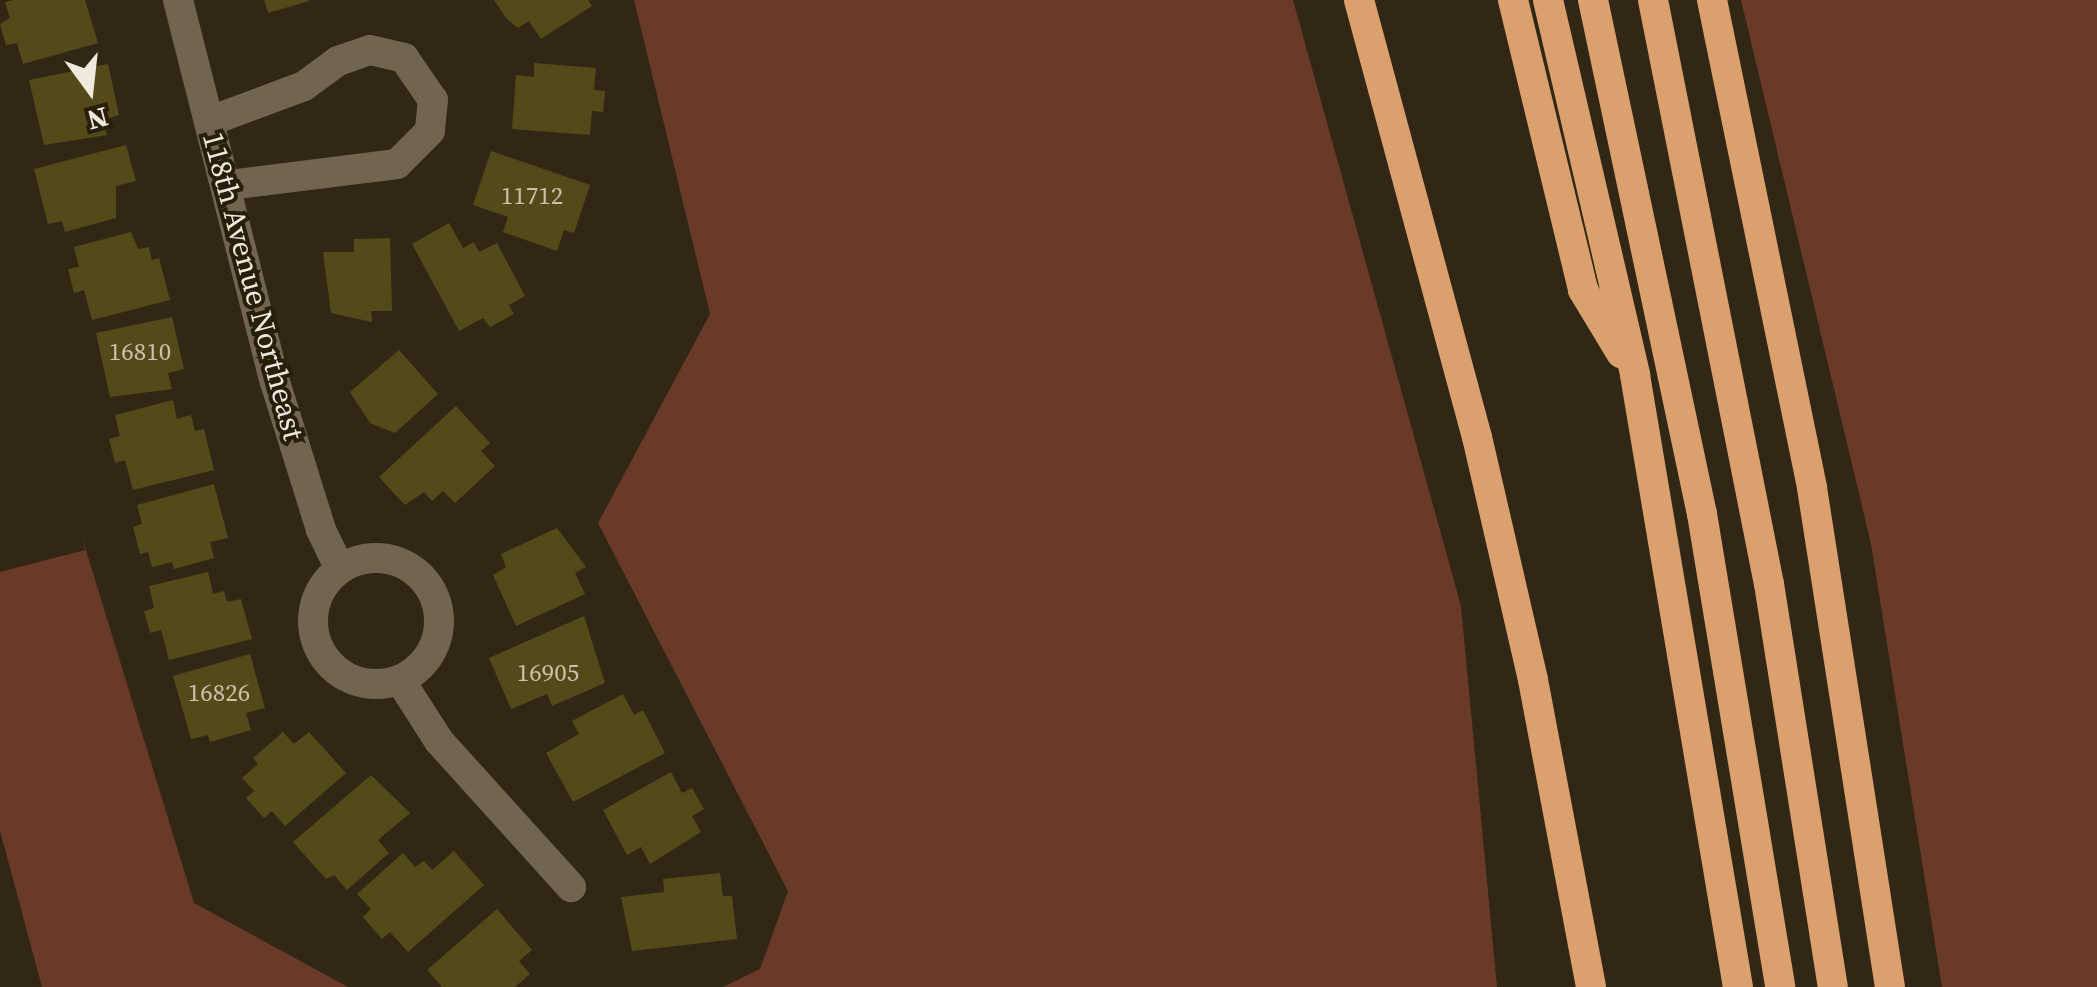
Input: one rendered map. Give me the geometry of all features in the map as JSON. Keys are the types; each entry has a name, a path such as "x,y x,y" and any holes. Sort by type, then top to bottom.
{"highway":[{"path":"1359,0 1478,436 1534,680 1591,987"},
{"path":"1513,0 1583,290 1635,375"},
{"path":"1548,0 1635,375 1738,987"},
{"path":"1593,0 1702,514 1780,987"},
{"path":"1653,0 1762,547 1833,987"},
{"path":"1712,0 1812,488 1890,987"}],"street":[{"name":"118th Avenue Northeast","path":"178,0 275,382 340,569"},
{"path":"210,120 304,86 338,61 370,50 404,58 433,100 430,131 397,164 228,185"},
{"path":"356,560 392,560 423,578 433,592 439,610 436,645 400,680 361,683 344,676 319,650 313,615 340,569 356,560"},
{"path":"400,680 439,741 571,887"}],"shaded area":[{"path":"634,0 1293,0 1461,606 1497,987 723,987 760,969 788,891 598,523 710,314"},
{"path":"1741,0 2097,0 2097,987 1942,987 1871,544"},
{"path":"82,537 194,903 348,987 42,987 0,831 0,572 85,550"}],"building":[{"path":"85,0 98,43 23,64 17,43 6,45 0,24 10,18 5,2"},
{"path":"264,0 309,0 309,1 268,13"},
{"path":"494,0 588,0 592,6 541,39 529,21 518,28 507,19"},
{"path":"534,63 596,68 594,90 605,91 603,112 592,111 590,135 512,129 516,75 534,77"},
{"path":"108,64 119,115 103,120 107,135 44,145 29,80"},
{"path":"126,145 136,181 116,186 116,218 65,232 62,221 48,224 34,169"},
{"path":"491,151 590,185 574,233 564,230 557,251 503,232 508,217 473,205"},
{"path":"449,223 463,248 474,242 479,252 497,243 525,296 509,305 514,314 490,327 483,318 459,331 412,244"},
{"path":"131,232 138,249 149,247 152,260 159,258 170,300 92,320 84,290 74,293 68,269 79,267 74,247"},
{"path":"390,238 392,311 371,311 372,322 331,313 323,252 354,252 354,239"},
{"path":"172,317 184,369 168,373 172,389 110,397 96,333"},
{"path":"399,350 438,394 395,433 370,423 350,392"},
{"path":"173,400 177,419 191,415 195,431 204,429 214,470 133,490 125,460 115,463 109,439 120,436 115,415"},
{"path":"456,406 490,443 481,451 495,466 455,503 443,491 432,501 424,492 405,505 379,477"},
{"path":"214,484 228,538 210,542 214,558 174,569 172,562 152,567 148,552 140,554 133,527 142,524 137,505"},
{"path":"557,528 586,567 575,573 585,594 516,626 493,575 506,567 501,554"},
{"path":"208,572 213,594 224,591 227,602 241,599 252,639 169,660 161,630 150,633 144,611 154,608 149,586"},
{"path":"584,616 605,683 552,706 547,694 511,709 489,658"},
{"path":"250,654 265,708 246,713 251,730 210,742 208,735 191,739 173,676"},
{"path":"623,694 634,715 643,710 665,753 573,802 546,753 579,734 572,721"},
{"path":"283,732 294,744 309,732 346,773 285,826 272,811 264,818 246,798 254,791 242,778 258,764 253,758"},
{"path":"671,772 682,793 692,788 704,809 692,816 701,832 650,864 641,847 627,855 603,810"},
{"path":"371,775 410,813 378,840 389,853 347,890 334,875 326,879 293,842"},
{"path":"454,851 484,885 408,952 390,932 382,939 363,917 371,909 357,894 403,853 415,867 424,861 432,870"},
{"path":"720,873 723,896 732,896 737,939 632,951 621,897 664,892 663,879"},
{"path":"497,909 532,950 519,961 530,974 515,987 442,987 427,970"}]}
